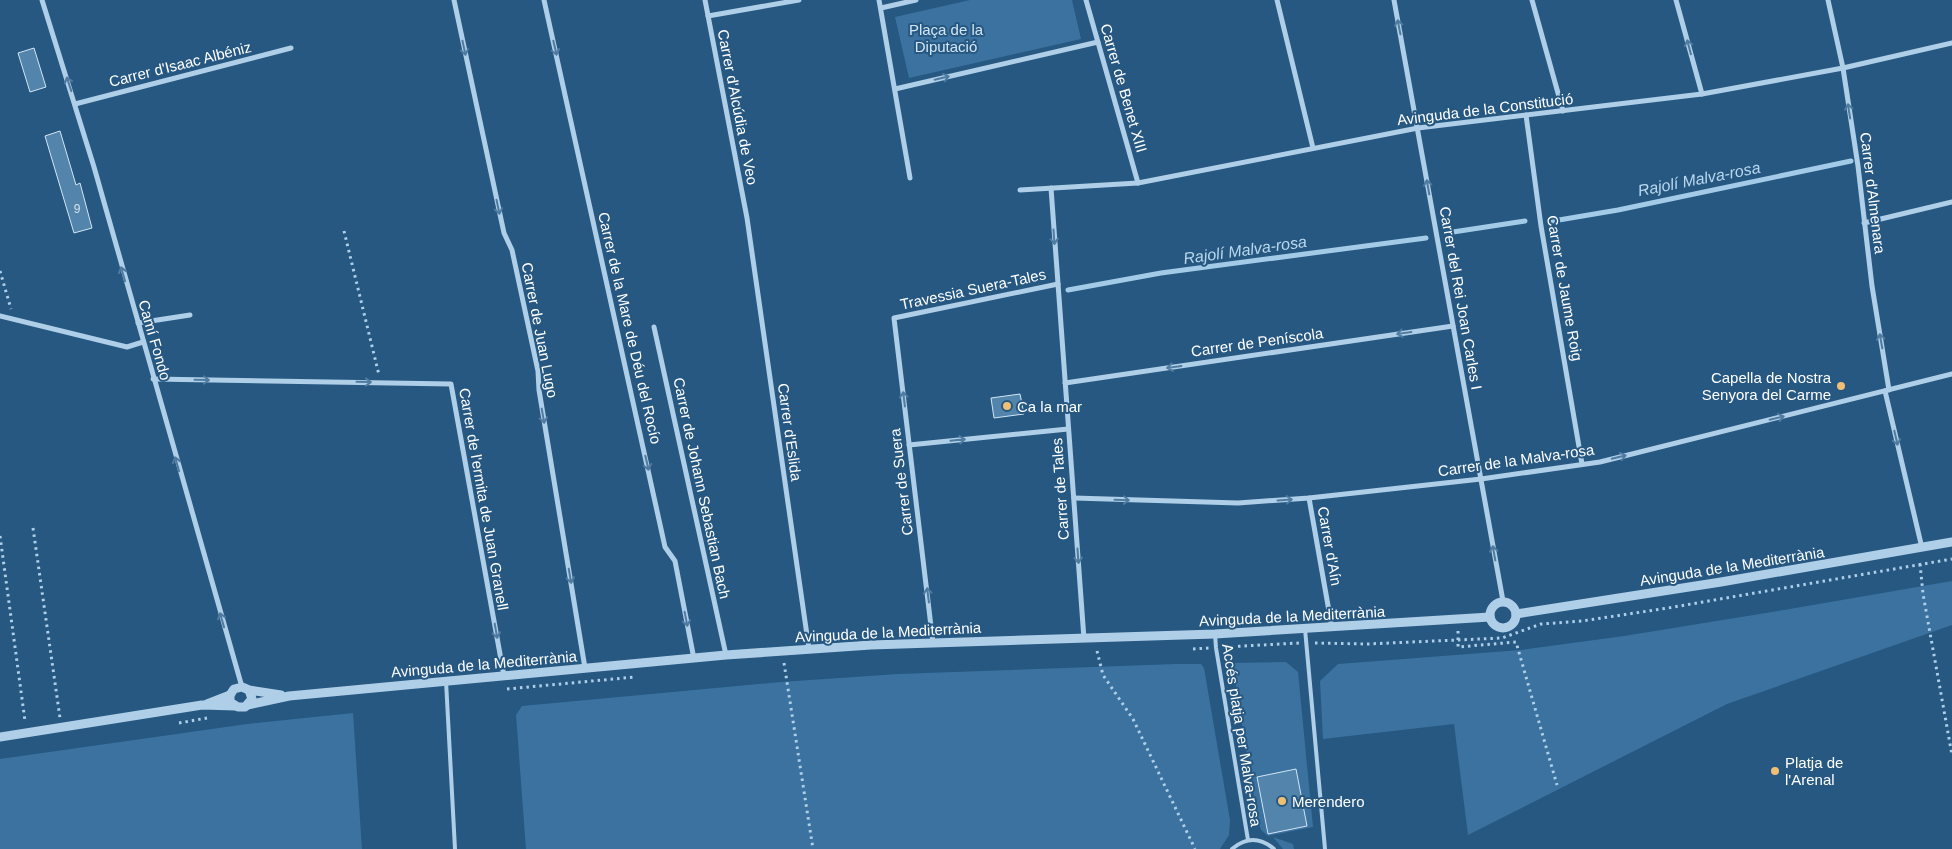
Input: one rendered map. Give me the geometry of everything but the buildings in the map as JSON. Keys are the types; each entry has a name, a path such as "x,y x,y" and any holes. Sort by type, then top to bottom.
{"street":[{"name":"Camí Fondo","path":"42,0 75,104 153,379 245,688"},
{"name":"Carrer de Juan Lugo","path":"454,0 504,233 512,250 538,371 539,390 585,668"},
{"name":"Carrer de la Mare de Déu del Rocío","path":"544,0 663,537 666,547 675,561 694,659"},
{"name":"Carrer d'Alcúdia de Veo","path":"705,0 747,218"},
{"path":"708,16 799,0"},
{"path":"879,0 910,178"},
{"path":"881,8 916,0"},
{"name":"Carrer de Benet XIII","path":"1086,0 1138,183"},
{"path":"1277,0 1313,148"},
{"name":"Carrer del Rei Joan Carles I","path":"1394,0 1503,601"},
{"path":"1532,0 1563,111"},
{"path":"1676,0 1702,94"},
{"name":"Carrer d'Almenara","path":"1828,0 1843,68 1887,390 1922,548"},
{"path":"895,89 1098,42"},
{"name":"Avinguda de la Constitució","path":"1020,190 1138,183 1418,128 1702,94 1843,68 1952,43"},
{"name":"Carrer d'Isaac Albéniz","path":"75,104 291,48"},
{"name":"Carrer de Jaume Roig","path":"1526,115 1541,226 1582,464"},
{"name":"Carrer de Tales","path":"1051,188 1084,639"},
{"path":"1864,222 1952,202"},
{"name":"Carrer d'Eslida","path":"747,218 809,649"},
{"name":"Travessia Suera-Tales","path":"894,318 1058,284"},
{"path":"138,323 190,314"},
{"path":"0,316 127,347 143,342"},
{"name":"Carrer de Suera","path":"894,318 934,643"},
{"name":"Carrer de Peníscola","path":"1065,384 1452,326"},
{"name":"Carrer de Johann Sebastian Bach","path":"654,327 726,655"},
{"name":"Carrer de la Malva-rosa","path":"1074,498 1238,503 1309,498 1481,479 1600,462 1952,374"},
{"name":"Carrer de l'ermita de Juan Granell","path":"153,379 451,384 504,676"},
{"path":"909,445 1068,429"},
{"name":"Carrer d'Aín","path":"1309,498 1332,628"},
{"name":"Avinguda de la Mediterrània","path":"1516,614 1721,582 1952,542"},
{"path":"1503,601 1513,606 1516,614 1512,625 1505,628 1494,624 1490,617 1491,608 1498,602 1503,601"},
{"name":"Avinguda de la Mediterrània","path":"248,705 289,696 809,649 1215,634 1490,617"},
{"name":"Avinguda de la Mediterrània","path":"245,688 289,696"},
{"path":"0,737 202,706 235,706 241,708 248,705 252,699 245,688 234,689 230,695 230,702 235,706"},
{"path":"202,706 230,695"}],"lane":[{"path":"1305,629 1325,849"},
{"name":"Accés platja per Malva-rosa","path":"1215,634 1248,840"},
{"path":"446,681 455,849"},
{"path":"1232,849 1239,843 1248,840 1266,843 1274,849"}],"path":[{"path":"344,231 381,382"},
{"path":"0,271 14,320"},
{"path":"33,528 62,728"},
{"path":"0,536 27,733"},
{"path":"1190,649 1306,643 1367,644 1502,638 1541,624 1582,621 1668,608 1952,559"},
{"path":"1920,564 1923,594 1952,754"},
{"path":"1458,620 1458,647 1516,642 1557,785"},
{"path":"1097,651 1103,675 1133,719 1195,849"},
{"path":"1088,652 1107,651"},
{"path":"784,663 813,849"},
{"path":"775,664 793,663"},
{"path":"499,690 643,677"},
{"path":"173,724 208,718"}],"green space":[{"name":"Plaça de la Diputació","path":"970,0 1072,0 1081,39 909,78 895,17"},
{"path":"1952,581 1952,625 1727,704 1468,835 1454,724 1323,739 1320,681 1338,664 1521,650 1624,636"},
{"path":"1286,662 1298,672 1313,827 1268,836 1261,830 1258,821 1232,664"},
{"path":"1201,664 1204,668 1230,820 1229,835 1220,849 526,849 516,715 522,706 781,682 898,674"},
{"path":"353,713 362,849 0,849 0,759 247,724"},
{"path":"1273,837 1293,844 1294,849 1283,849"}],"waterway":[{"name":"Rajolí Malva-rosa","path":"1553,221 1618,210 1851,161"},
{"name":"Rajolí Malva-rosa","path":"1453,232 1525,221"},
{"name":"Rajolí Malva-rosa","path":"1068,290 1161,273 1426,238"}],"place":[{"name":"Capella de Nostra Senyora del Carme","path":"1841,386"},
{"name":"Ca la mar","path":"1007,406"},
{"name":"Platja de l'Arenal","path":"1775,771"},
{"name":"Merendero","path":"1282,801"}]}
